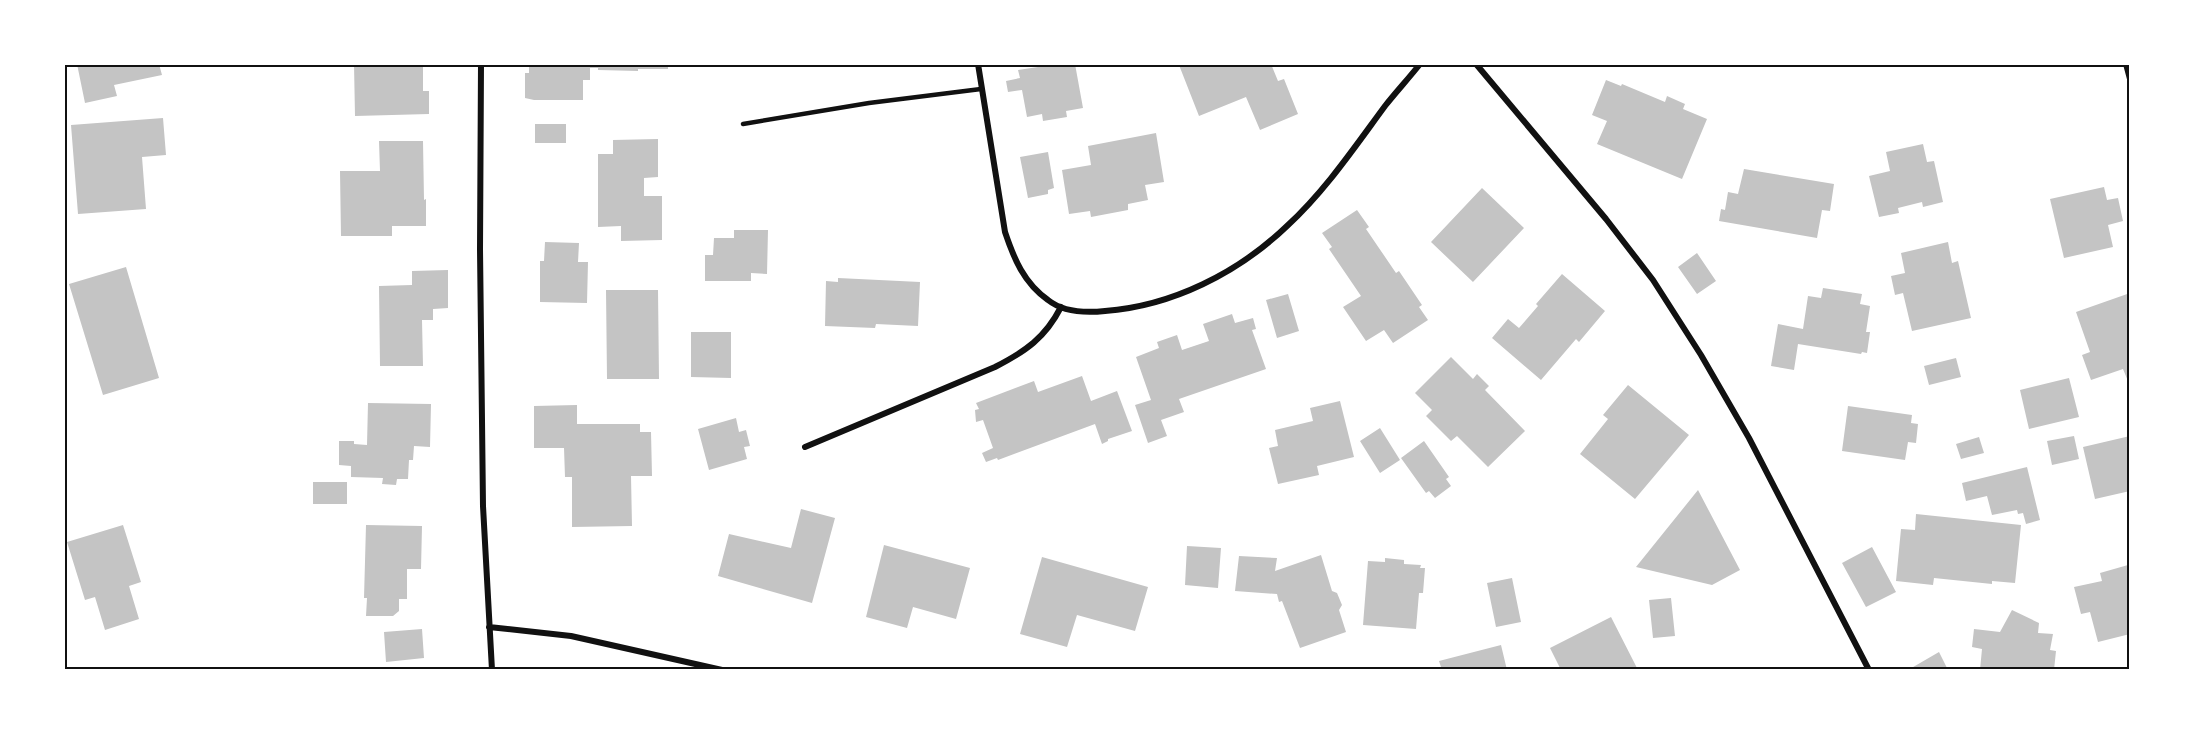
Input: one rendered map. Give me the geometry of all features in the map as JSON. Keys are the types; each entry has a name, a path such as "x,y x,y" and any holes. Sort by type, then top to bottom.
{"street":[{"path":"481,64 480,249 483,506 492,669"},
{"path":"978,64 1005,232 1013,256 1022,273 1050,302 1092,312 1128,309 1157,303 1206,283 1248,258 1287,227 1321,190 1420,64"},
{"path":"1476,64 1606,219 1653,280 1723,391 1869,669"},
{"path":"2126,64 2130,79"},
{"path":"805,447 984,372 1024,352 1039,339 1055,319 1061,306"},
{"path":"489,627 571,636 722,669"}],"lane":[{"path":"743,124 869,103 981,88"}],"building":[{"path":"77,64 159,64 162,75 114,85 117,96 85,103"},
{"path":"354,64 423,64 423,91 429,91 429,114 355,116"},
{"path":"529,64 668,64 668,69 638,69 638,71 590,68 590,80 583,80 583,100 534,100 525,98 525,73 529,73"},
{"path":"1038,64 1075,64 1083,108 1066,111 1067,117 1043,121 1042,114 1027,117 1022,90 1008,92 1006,81 1020,78 1018,70 1038,67"},
{"path":"1271,64 1278,81 1284,79 1298,114 1260,130 1246,97 1199,116 1179,65"},
{"path":"1606,80 1621,86 1622,84 1665,102 1667,96 1685,104 1683,109 1707,119 1682,179 1597,144 1607,121 1592,115"},
{"path":"163,118 166,155 142,157 146,209 78,214 71,125"},
{"path":"535,124 566,124 566,143 535,143"},
{"path":"1156,133 1164,182 1145,185 1148,200 1128,204 1128,210 1091,217 1090,211 1069,214 1062,170 1091,165 1088,146"},
{"path":"658,139 658,177 644,178 644,196 662,196 662,240 621,241 621,226 598,227 598,154 613,154 613,140"},
{"path":"379,141 423,141 426,226 392,226 392,236 341,236 340,171 380,171"},
{"path":"1923,144 1927,162 1934,161 1943,202 1923,207 1922,202 1898,208 1899,213 1879,217 1869,176 1890,171 1886,152"},
{"path":"1048,152 1054,188 1048,190 1048,194 1028,198 1020,157"},
{"path":"1744,169 1834,184 1830,211 1822,210 1817,238 1719,221 1721,209 1725,210 1728,192 1738,194"},
{"path":"2104,187 2107,200 2118,198 2123,221 2108,225 2113,247 2064,258 2050,199"},
{"path":"1482,188 1524,228 1473,282 1431,242"},
{"path":"1357,210 1369,227 1366,229 1396,273 1399,271 1422,305 1419,307 1428,320 1393,343 1384,330 1366,341 1343,307 1361,296 1329,249 1332,247 1322,233"},
{"path":"734,230 768,230 767,274 751,273 751,281 705,281 705,255 713,255 714,238 734,238"},
{"path":"545,242 579,243 578,262 588,262 587,303 540,302 540,261 544,261"},
{"path":"1948,242 1952,263 1958,261 1971,318 1912,331 1903,293 1895,295 1891,276 1905,273 1901,253"},
{"path":"1697,253 1716,281 1697,294 1678,267"},
{"path":"126,267 159,378 103,395 69,284"},
{"path":"448,270 448,308 433,309 433,320 422,320 423,366 380,366 379,286 412,285 412,271"},
{"path":"1562,274 1605,311 1579,342 1576,339 1541,380 1492,338 1508,319 1519,328"},
{"path":"838,278 920,282 918,326 876,324 875,328 825,326 826,281 838,282"},
{"path":"1823,288 1862,294 1860,304 1870,306 1866,332 1870,332 1867,353 1798,344 1794,370 1771,366 1778,324 1803,329 1808,296 1821,298"},
{"path":"606,290 658,290 659,379 607,379"},
{"path":"2130,293 2130,386 2123,369 2091,380 2082,355 2090,352 2076,312"},
{"path":"1288,294 1299,331 1277,338 1266,300"},
{"path":"1232,314 1235,323 1253,318 1256,329 1252,330 1266,369 1179,399 1184,412 1161,420 1167,436 1148,443 1135,405 1151,400 1136,357 1159,348 1157,342 1177,335 1182,350 1209,341 1203,324"},
{"path":"691,332 731,332 731,378 691,377"},
{"path":"1451,357 1473,379 1477,374 1489,386 1485,390 1525,431 1488,467 1457,436 1451,441 1426,416 1432,410 1415,393"},
{"path":"1956,358 1961,377 1929,385 1924,366"},
{"path":"1082,376 1091,401 1117,391 1132,431 1108,439 1102,444 1095,424 998,460 997,458 986,462 982,453 993,448 983,420 976,422 975,410 979,409 976,403 1034,381 1038,392"},
{"path":"2069,378 2079,417 2029,429 2020,390"},
{"path":"1628,385 1689,435 1635,499 1580,454 1608,419 1603,415"},
{"path":"1340,401 1354,457 1317,466 1319,475 1278,484 1269,448 1278,446 1275,430 1313,421 1310,408"},
{"path":"368,403 431,404 430,447 414,446 413,460 409,460 408,479 397,479 396,485 382,484 383,478 351,477 351,466 339,465 339,441 354,441 354,444 367,445"},
{"path":"577,405 577,424 640,424 640,432 651,432 652,476 631,476 632,526 572,527 572,477 565,477 564,448 534,448 534,406"},
{"path":"1848,406 1912,415 1911,423 1918,424 1916,443 1908,442 1905,460 1842,451"},
{"path":"736,418 739,432 746,430 750,446 744,447 747,459 709,470 698,429"},
{"path":"1380,428 1400,460 1380,473 1360,441"},
{"path":"2074,436 2079,459 2052,465 2047,441"},
{"path":"2130,436 2130,491 2095,499 2083,447"},
{"path":"1979,437 1984,453 1961,459 1956,444"},
{"path":"1424,441 1449,477 1446,479 1451,486 1435,498 1429,491 1426,493 1401,458"},
{"path":"2027,467 2040,520 2026,524 2023,513 2018,514 2017,510 1992,515 1987,496 1966,501 1962,483"},
{"path":"313,482 347,482 347,504 313,504"},
{"path":"1698,490 1740,570 1712,585 1636,567"},
{"path":"801,509 835,518 812,603 718,576 729,534 791,548"},
{"path":"1916,514 2021,525 2015,583 1992,581 1992,584 1934,578 1933,585 1896,581 1901,529 1915,530"},
{"path":"123,525 141,582 129,586 139,619 105,630 95,597 85,600 67,542"},
{"path":"366,525 422,526 421,569 407,569 407,599 399,599 399,611 393,616 366,616 367,598 364,598"},
{"path":"884,545 970,568 956,619 913,607 907,628 866,617"},
{"path":"1187,546 1221,548 1218,588 1185,585"},
{"path":"1872,547 1896,592 1866,607 1842,563"},
{"path":"1321,555 1332,591 1337,593 1342,605 1339,610 1346,632 1300,648 1282,601 1279,602 1277,594 1235,591 1239,556 1277,558 1275,571"},
{"path":"1042,557 1148,587 1135,631 1077,615 1067,647 1020,634"},
{"path":"1385,558 1404,560 1404,564 1421,565 1420,568 1425,568 1423,593 1419,593 1416,629 1363,625 1368,561 1385,562"},
{"path":"2128,565 2130,634 2098,642 2090,612 2081,614 2074,587 2102,581 2100,573"},
{"path":"1512,578 1521,622 1496,627 1487,583"},
{"path":"1671,598 1675,636 1653,638 1649,600"},
{"path":"2012,610 2039,623 2038,633 2053,634 2050,650 2056,651 2054,670 1980,670 1982,649 1972,647 1974,629 2000,632"},
{"path":"1611,617 1637,668 1633,670 1561,670 1550,648"},
{"path":"422,629 424,658 386,662 384,632"},
{"path":"1501,645 1507,670 1442,670 1439,661"},
{"path":"1939,652 1948,670 1908,670"}]}
